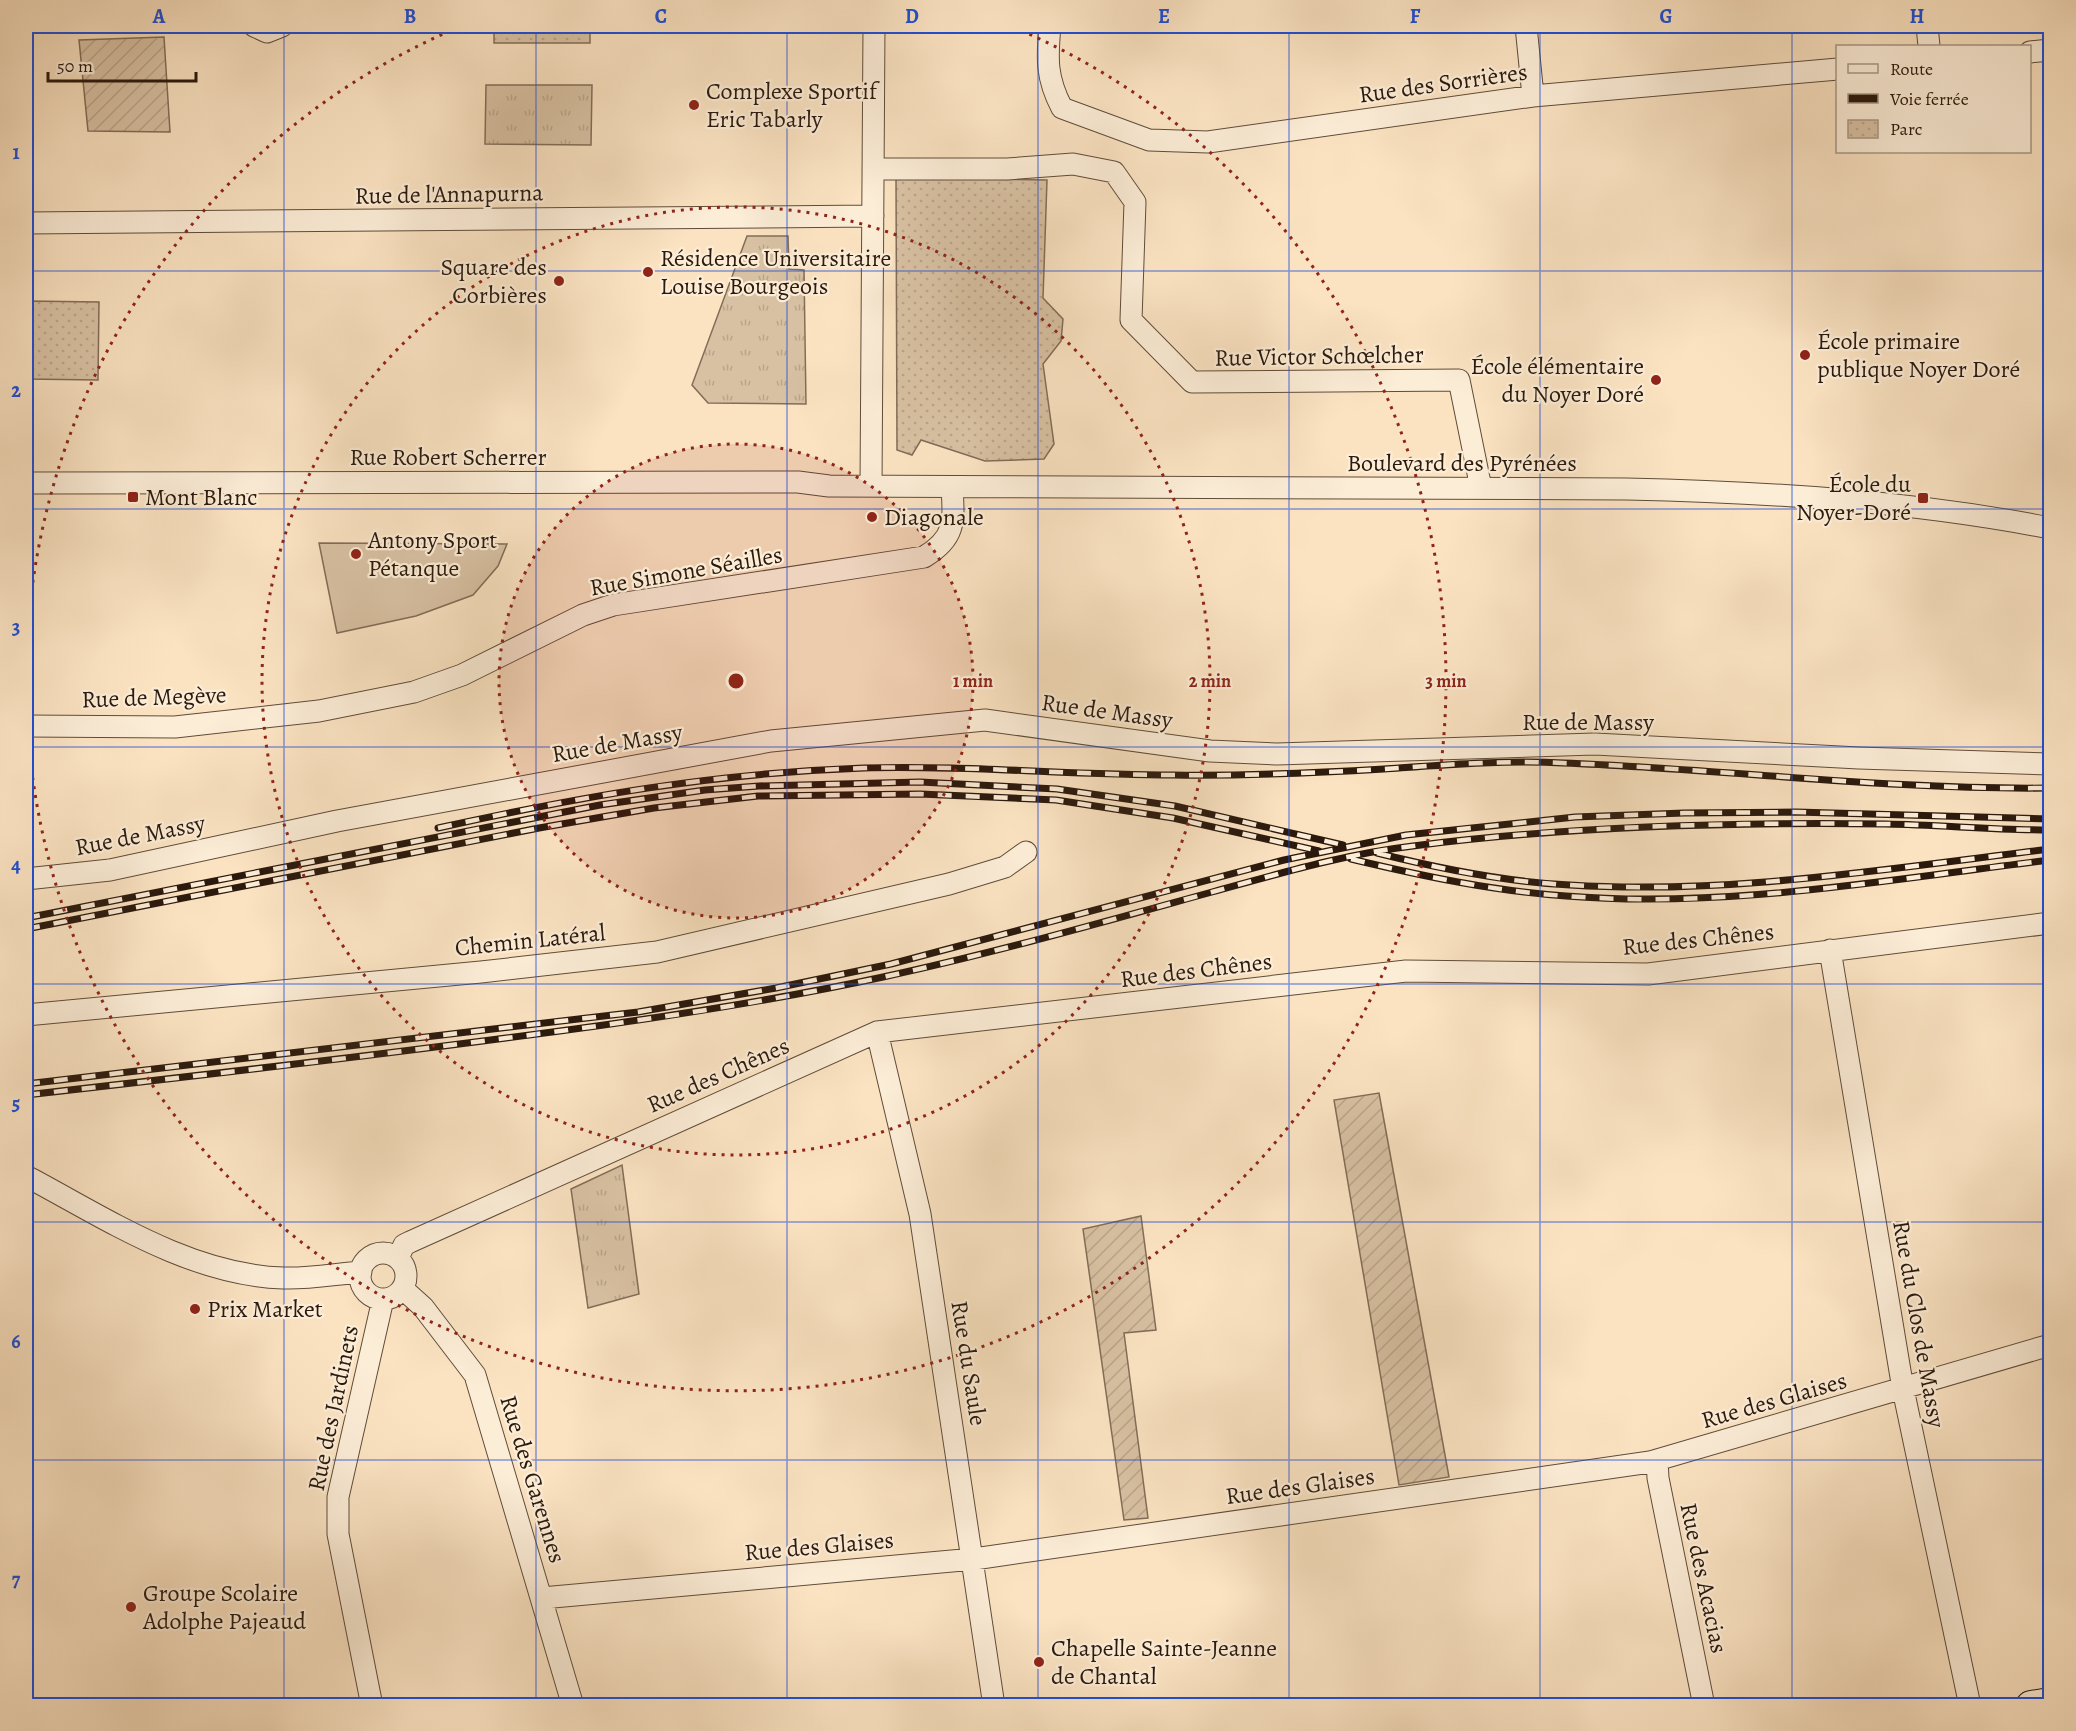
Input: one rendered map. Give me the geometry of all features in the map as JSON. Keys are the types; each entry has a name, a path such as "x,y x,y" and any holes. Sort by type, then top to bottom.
{"main road":[{"path":"2031,1706 2050,1703"}],"street":[{"path":"254,26 267,32 282,26"},
{"path":"871,486 874,26"},
{"name":"Rue des Sorrières","path":"1050,26 1048,49 1050,86 1062,108 1149,140 1208,142 1533,96 1836,69"},
{"path":"1526,26 1533,96"},
{"path":"1928,26 1929,45"},
{"path":"2031,52 2050,50"},
{"name":"Rue Victor Schœlcher","path":"873,169 1007,169 1073,164 1114,172 1135,202 1131,320 1192,382 1459,380 1480,488"},
{"name":"Rue de l'Annapurna","path":"26,223 873,216"},
{"name":"Rue Robert Scherrer","path":"26,483 798,482 829,486 871,486"},
{"name":"Boulevard des Pyrénées","path":"871,486 1715,491 1998,518 2050,528"},
{"name":"Rue Simone Séailles","path":"319,711 414,692 462,675 583,615 613,606 924,557 943,546 952,523 952,487"},
{"name":"Rue de Megève","path":"26,726 175,727 319,711"},
{"name":"Rue de Massy","path":"26,879 110,870 338,820 771,741 986,720 1210,751 1277,754 1595,744 1859,758 2050,764"},
{"name":"Chemin Latéral","path":"26,1015 482,972 657,952 950,884 1005,867 1026,852"},
{"name":"Rue des Chênes","path":"398,1258 404,1245 410,1242 877,1032 1406,971 1648,974 2050,922"},
{"name":"Rue du Clos de Massy","path":"1830,950 1903,1389 1970,1706"},
{"name":"Rue du Saule","path":"877,1032 920,1214 974,1558 994,1706"},
{"path":"26,1176 161,1247 188,1258 242,1273 284,1278 361,1272"},
{"path":"390,1254 398,1258 405,1267 406,1278 403,1288 396,1295 379,1299 364,1289 361,1272 371,1257 390,1254"},
{"name":"Rue des Garennes","path":"403,1288 423,1307 475,1375 573,1706"},
{"name":"Rue des Jardinets","path":"372,1706 338,1534 338,1497 381,1308 379,1299"},
{"name":"Rue des Glaises","path":"542,1598 974,1558 1657,1460 2050,1345"},
{"name":"Rue des Acacias","path":"1657,1460 1658,1478 1704,1706"}],"green space":[{"path":"494,26 590,26 590,43 494,43"},
{"path":"164,37 170,132 88,131 79,40"},
{"path":"486,85 592,85 591,145 485,144"},
{"path":"896,178 1047,180 1043,298 1063,319 1061,341 1043,364 1054,444 1044,459 985,461 921,440 912,455 897,450"},
{"path":"747,236 788,236 789,269 804,270 806,404 708,403 692,385"},
{"path":"26,301 99,302 98,380 26,379"},
{"path":"319,543 507,544 498,566 473,595 416,616 337,633"},
{"path":"1379,1093 1449,1477 1399,1485 1334,1100"},
{"path":"622,1165 639,1294 588,1308 571,1189"},
{"path":"1141,1216 1156,1330 1124,1333 1148,1518 1124,1520 1083,1229"}],"railway":[{"path":"438,828 597,796 702,781 809,771 903,767 1134,775 1226,775 1541,762 1867,783 2050,788"},
{"path":"26,918 600,805 705,790 759,786 920,782 1057,789 1175,806 1343,845"},
{"path":"26,929 539,828 654,808 758,796 920,794 1056,800 1173,818 1319,851"},
{"path":"26,1084 638,1012 776,988 891,964 1284,860 1406,835 1575,817 1684,813 1796,812 2050,819"},
{"path":"26,1095 554,1032 789,996 966,958 1311,865 1413,846 1530,834 1708,825 1886,824 2050,830"},
{"path":"1377,853 1497,878 1570,885 1630,887 1691,886 1811,878 2050,849"},
{"path":"1351,859 1431,877 1512,891 1626,899 1687,899 1809,890 2050,860"}],"place":[{"name":"Complexe Sportif Eric Tabarly","path":"694,105"},
{"name":"Résidence Universitaire Louise Bourgeois","path":"648,272"},
{"name":"Square des Corbières","path":"559,281"},
{"name":"École primaire publique Noyer Doré","path":"1805,355"},
{"name":"École élémentaire du Noyer Doré","path":"1656,380"},
{"name":"Mont Blanc","path":"133,497"},
{"name":"École du Noyer-Doré","path":"1923,498"},
{"name":"Diagonale","path":"872,517"},
{"name":"Antony Sport Pétanque","path":"356,554"},
{"name":"Prix Market","path":"195,1309"},
{"name":"Groupe Scolaire Adolphe Pajeaud","path":"131,1607"},
{"name":"Chapelle Sainte-Jeanne de Chantal","path":"1039,1662"}]}
